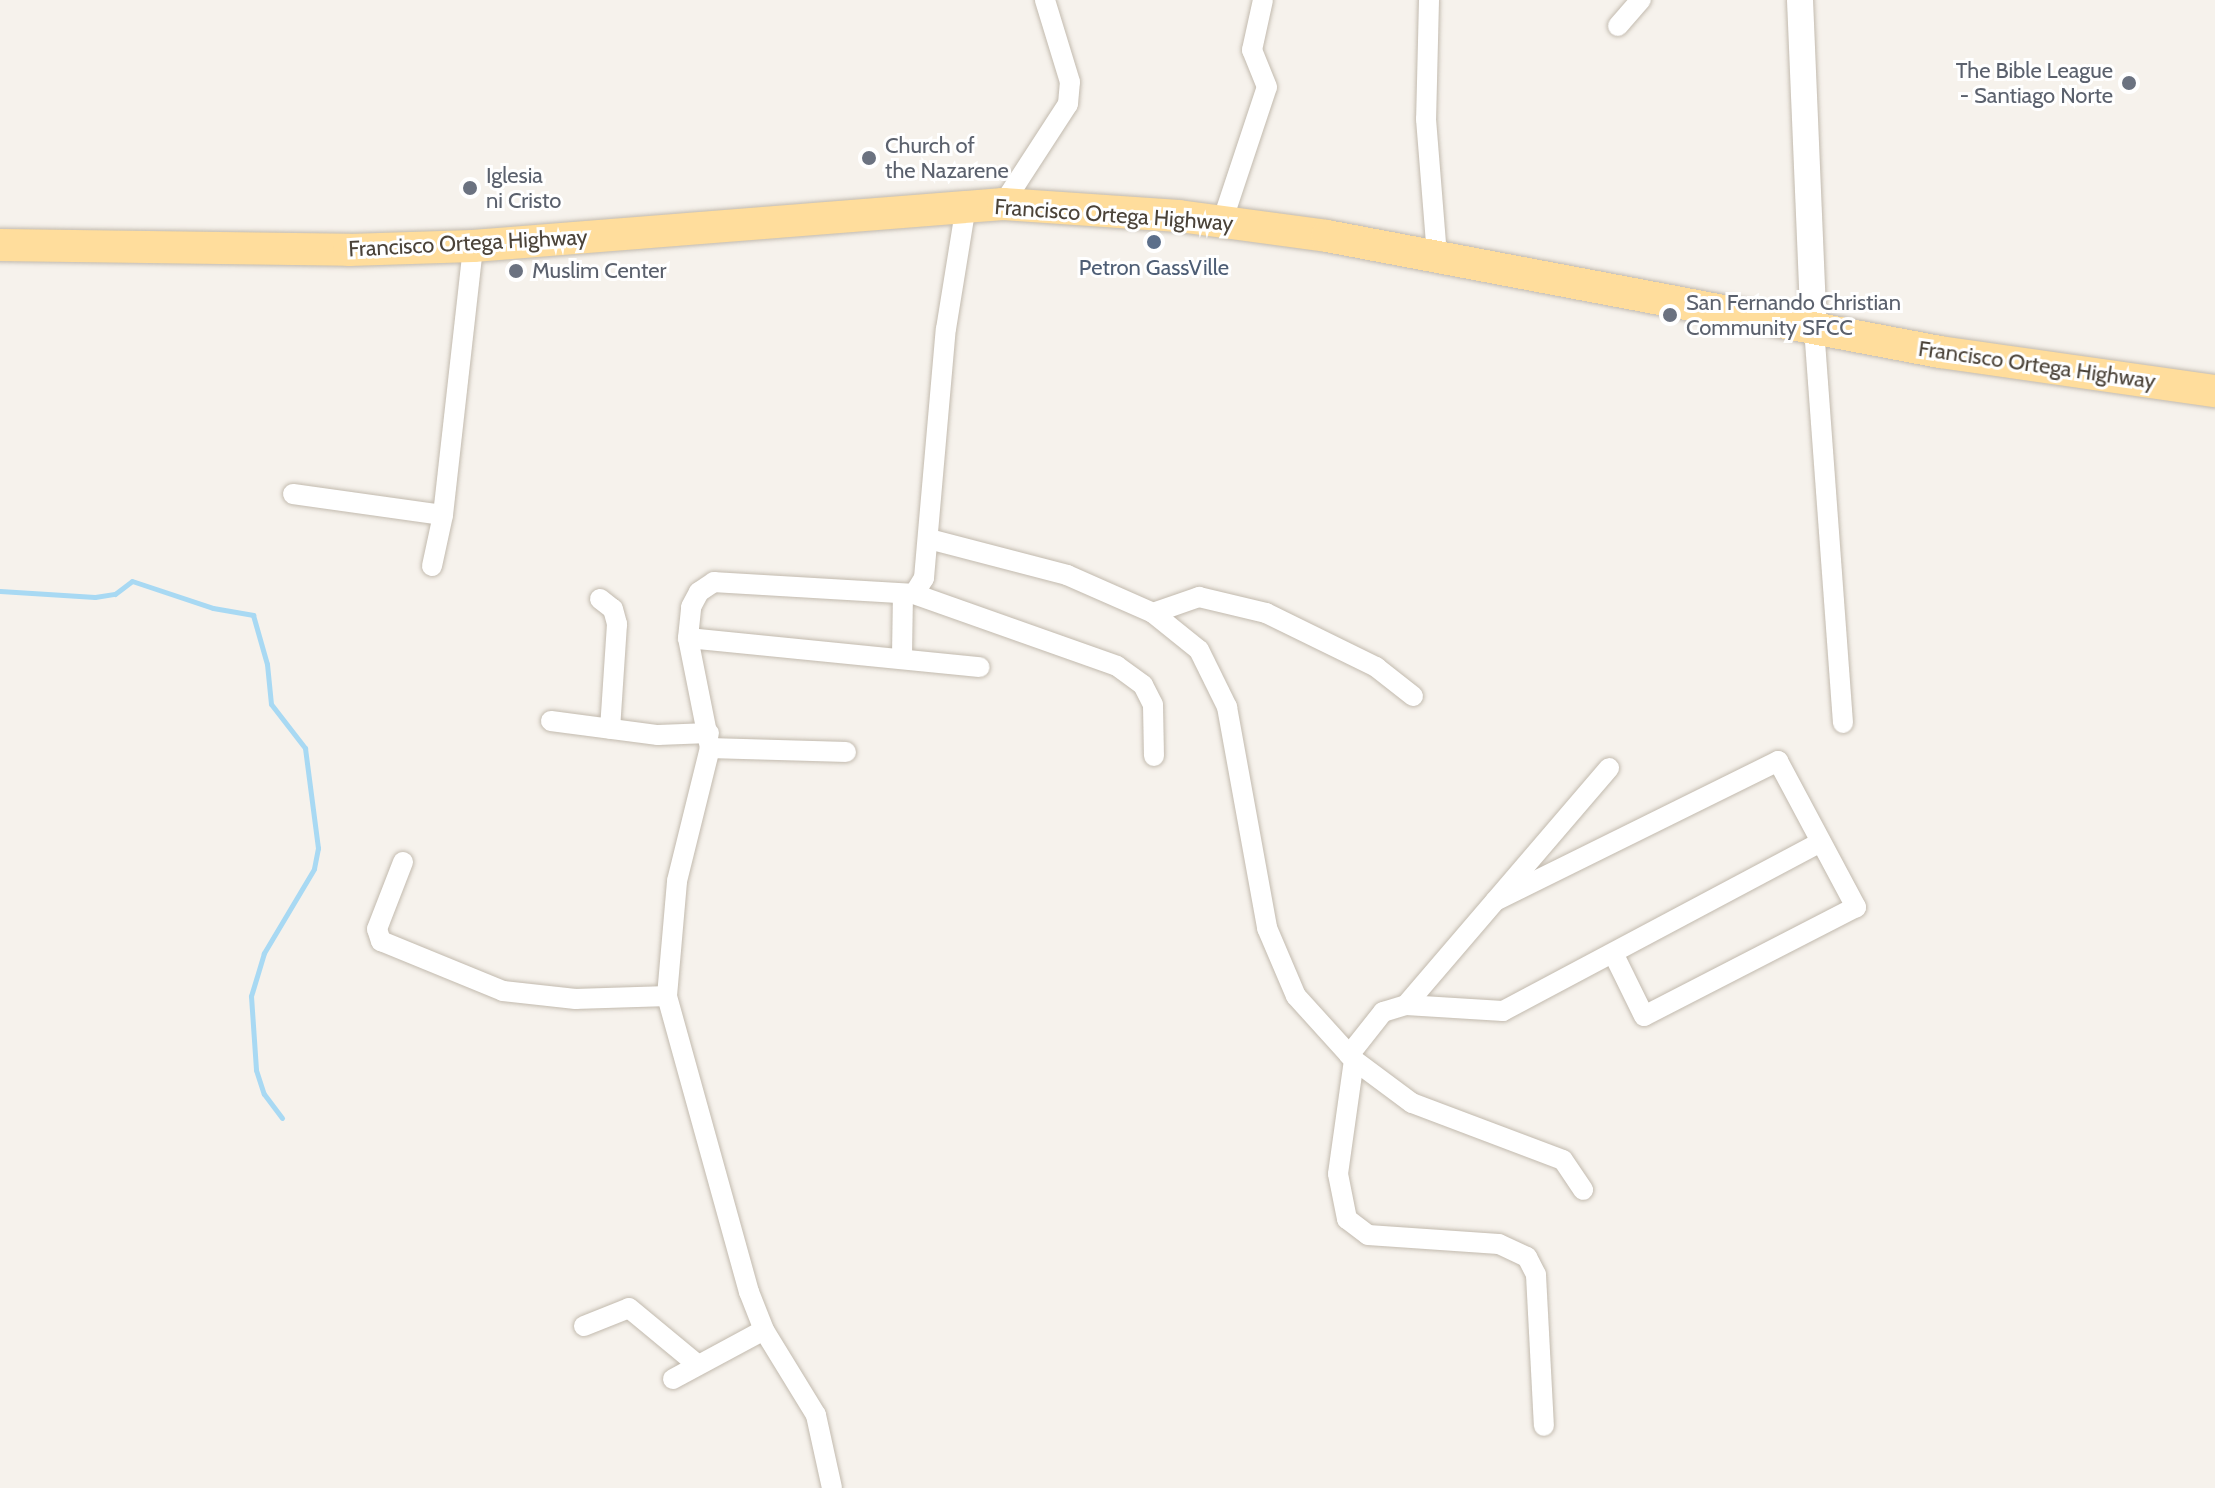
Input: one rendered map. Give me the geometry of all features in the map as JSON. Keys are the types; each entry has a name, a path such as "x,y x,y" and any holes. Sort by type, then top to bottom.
{"main road":[{"name":"Francisco Ortega Highway","path":"0,245 349,250 473,246 1003,204 1222,222 1437,256 2035,368 2215,391"}],"street":[{"path":"1003,204 1068,104 1070,82 1045,0"},
{"path":"1222,222 1267,87 1252,50 1263,0"},
{"path":"1429,0 1426,119 1437,256"},
{"path":"1618,26 1641,0"},
{"path":"1800,0 1814,328 1843,723"},
{"path":"902,656 908,594 924,578 946,329 966,206"},
{"path":"432,566 443,515 473,246"},
{"path":"293,494 443,515"},
{"path":"929,539 1067,575 1153,613 1199,650 1227,707 1267,928 1296,996 1351,1058 1412,1103 1563,1160 1583,1190"},
{"path":"832,1488 816,1415 764,1330 667,996 677,881 709,740 688,638 691,607 699,592 714,582 908,594 1117,666 1143,685 1153,705 1154,756"},
{"path":"1153,613 1199,597 1266,613 1376,667 1413,696"},
{"path":"600,599 613,609 617,624 610,729"},
{"path":"688,638 902,656 980,667"},
{"path":"551,721 658,735 846,752"},
{"path":"1495,901 1778,761 1856,907 1644,1016 1613,953"},
{"path":"1406,1005 1609,768"},
{"path":"1544,1426 1536,1275 1527,1257 1499,1244 1368,1235 1347,1219 1338,1174 1351,1058 1383,1012 1406,1005 1503,1011 1821,842"},
{"path":"403,862 377,929 381,941 503,991 576,999 667,996"},
{"path":"584,1326 629,1308 698,1365"},
{"path":"673,1379 764,1330"}],"waterway":[{"path":"0,591 95,597 115,594 132,581 213,608 253,615 267,664 271,704 305,748 318,848 314,869 264,953 251,996 256,1070 264,1094 282,1118"}],"place":[{"name":"The Bible League - Santiago Norte","path":"2129,83"},
{"name":"Church of the Nazarene","path":"869,158"},
{"name":"Iglesia ni Cristo","path":"470,188"},
{"name":"Petron GassVille","path":"1154,242"},
{"name":"Muslim Center","path":"516,271"},
{"name":"San Fernando Christian Community SFCC","path":"1670,315"}]}
